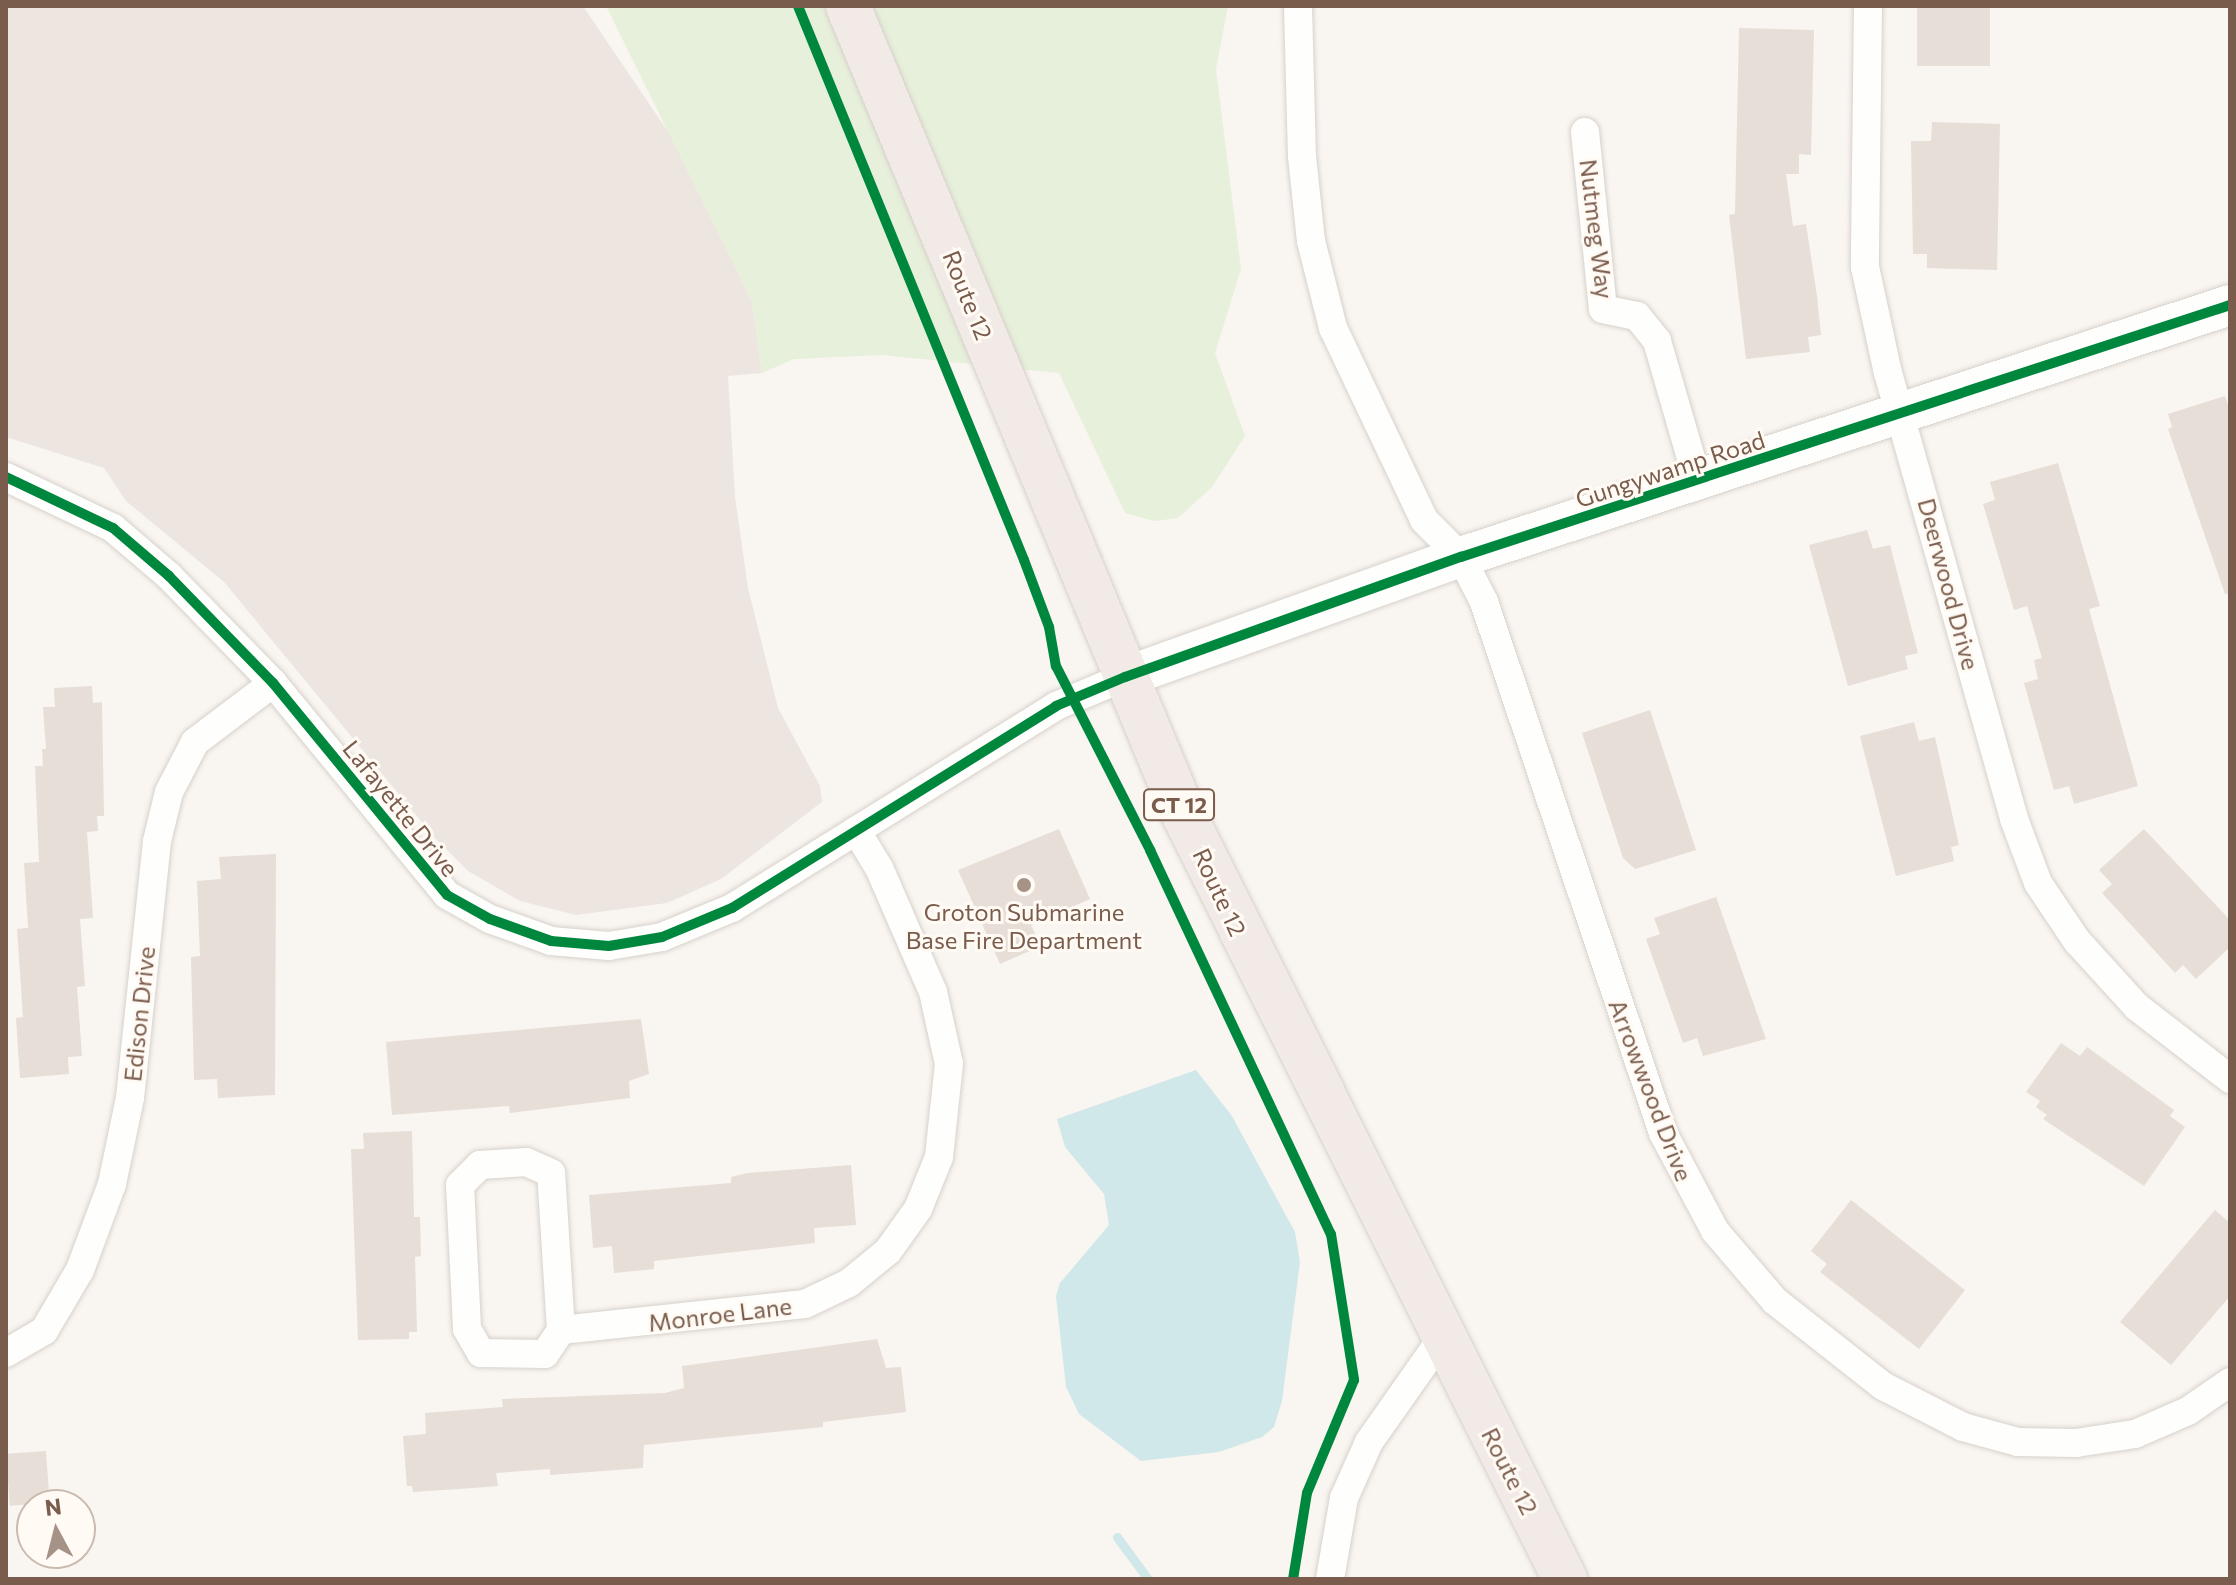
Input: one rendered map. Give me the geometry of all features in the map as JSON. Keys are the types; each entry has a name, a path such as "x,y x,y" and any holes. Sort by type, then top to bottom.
{"highway":[{"name":"Route 12","path":"848,6 1125,677 1225,902 1565,1579"}],"street":[{"name":"Arrowwood Drive","path":"1298,6 1302,156 1311,241 1333,328 1424,520 1461,557 1484,602 1663,1133 1707,1219 1746,1272 1883,1386 1963,1427 2018,1442 2076,1443 2135,1434 2188,1411 2230,1382"},
{"name":"Deerwood Drive","path":"1868,6 1865,267 1900,413 2005,789 2038,883 2077,941 2137,1007 2230,1079"},
{"name":"Nutmeg Way","path":"1585,132 1603,309 1637,316 1657,341 1698,482"},
{"name":"Gungywamp Road","path":"1125,677 1461,557 1698,482 2230,305"},
{"name":"Lafayette Drive","path":"6,477 113,528 169,576 273,683 447,895 490,919 551,941 609,946 662,937 732,908 1056,706 1125,677"},
{"name":"Edison Drive","path":"6,1353 44,1331 80,1270 112,1184 130,1098 157,841 169,792 195,742 273,683"},
{"name":"Monroe Lane","path":"561,1330 805,1304 849,1283 888,1251 918,1209 939,1157 949,1064 933,992 879,868 856,830"},
{"path":"526,1162 551,1173 561,1330 545,1354 481,1353 467,1329 460,1185 480,1165 526,1162"},
{"path":"1330,1579 1344,1498 1369,1442 1442,1338"}],"shaded area":[{"path":"6,6 583,6 679,148 752,302 762,373 728,376 735,497 748,588 778,708 820,786 822,802 721,879 667,903 576,915 520,901 468,871 435,838 224,582 126,501 104,468 6,437"}],"green space":[{"path":"606,6 1228,6 1216,69 1241,269 1215,353 1245,436 1212,487 1178,518 1154,521 1125,513 1059,373 882,355 794,359 762,373 752,302"}],"water":[{"path":"1196,1070 1232,1116 1295,1232 1300,1262 1282,1401 1274,1427 1262,1437 1219,1452 1141,1461 1079,1414 1066,1387 1056,1296 1060,1283 1109,1225 1104,1194 1065,1147 1057,1119"}],"building":[{"path":"1917,6 1990,6 1990,66 1917,66"},
{"path":"1739,28 1814,30 1811,155 1799,154 1799,174 1786,174 1793,226 1806,224 1817,296 1821,335 1808,337 1810,352 1746,359 1729,215 1735,214"},
{"path":"1932,122 2000,124 1997,270 1927,268 1927,254 1913,254 1911,141 1931,141"},
{"path":"2225,396 2230,411 2230,593 2225,594 2168,429 2172,427 2168,414"},
{"path":"2058,463 2100,606 2089,609 2138,786 2074,804 2069,786 2054,790 2024,683 2038,679 2034,660 2042,658 2027,606 2014,610 1983,504 1995,500 1990,482"},
{"path":"1867,530 1873,549 1890,545 1918,653 1905,656 1908,669 1848,686 1809,545"},
{"path":"92,686 93,703 102,702 104,816 97,816 98,831 87,832 93,918 80,919 85,986 77,987 82,1056 68,1057 69,1074 20,1078 16,1018 23,1017 17,929 28,928 24,863 39,862 35,766 43,766 42,749 46,749 43,707 55,707 54,688"},
{"path":"1650,710 1696,850 1635,869 1623,858 1582,733"},
{"path":"1914,722 1919,741 1935,737 1959,845 1951,847 1954,861 1896,876 1860,736"},
{"name":"Groton Submarine Base Fire Department","path":"1059,829 1090,899 1031,925 1041,946 1000,964 958,870"},
{"path":"2144,829 2230,920 2230,947 2196,979 2183,965 2175,973 2102,893 2112,884 2099,870"},
{"path":"276,854 275,1095 218,1098 217,1079 194,1080 191,957 200,956 197,881 221,879 219,857"},
{"path":"1716,897 1766,1039 1703,1056 1697,1038 1683,1043 1646,939 1660,934 1654,918"},
{"path":"641,1019 649,1074 629,1081 630,1098 510,1113 509,1106 392,1115 386,1042"},
{"path":"2061,1043 2080,1056 2087,1047 2174,1110 2170,1116 2185,1127 2144,1186 2043,1119 2047,1115 2036,1107 2040,1101 2026,1092"},
{"path":"412,1131 414,1217 420,1217 421,1256 415,1257 417,1332 409,1332 409,1339 358,1340 351,1149 364,1149 363,1133"},
{"path":"851,1165 856,1225 814,1228 815,1243 654,1261 654,1269 614,1273 612,1246 593,1248 589,1195 731,1183 731,1177 748,1173"},
{"path":"1851,1200 1965,1290 1919,1349 1820,1272 1827,1264 1811,1251"},
{"path":"2215,1210 2230,1223 2230,1296 2171,1365 2120,1322"},
{"path":"877,1339 886,1368 901,1367 906,1412 823,1422 823,1427 644,1445 643,1468 550,1475 550,1469 496,1473 498,1486 473,1488 413,1492 412,1486 407,1486 403,1436 426,1434 425,1413 503,1407 502,1399 665,1393 684,1388 682,1366"},
{"path":"46,1451 49,1489 16,1489 16,1505 10,1506 6,1454"}],"waterway":[{"path":"1117,1537 1148,1579"}],"cycle path":[{"path":"798,6 1024,560 1049,627 1056,666 1150,850 1331,1234 1354,1380 1307,1493 1293,1579"},
{"path":"6,477 113,528 169,576 273,683 447,895 490,919 551,941 609,946 662,937 732,908 1056,706 1125,677 1461,557 2230,305"}],"place":[{"name":"Groton Submarine Base Fire Department","path":"1024,885"}]}
